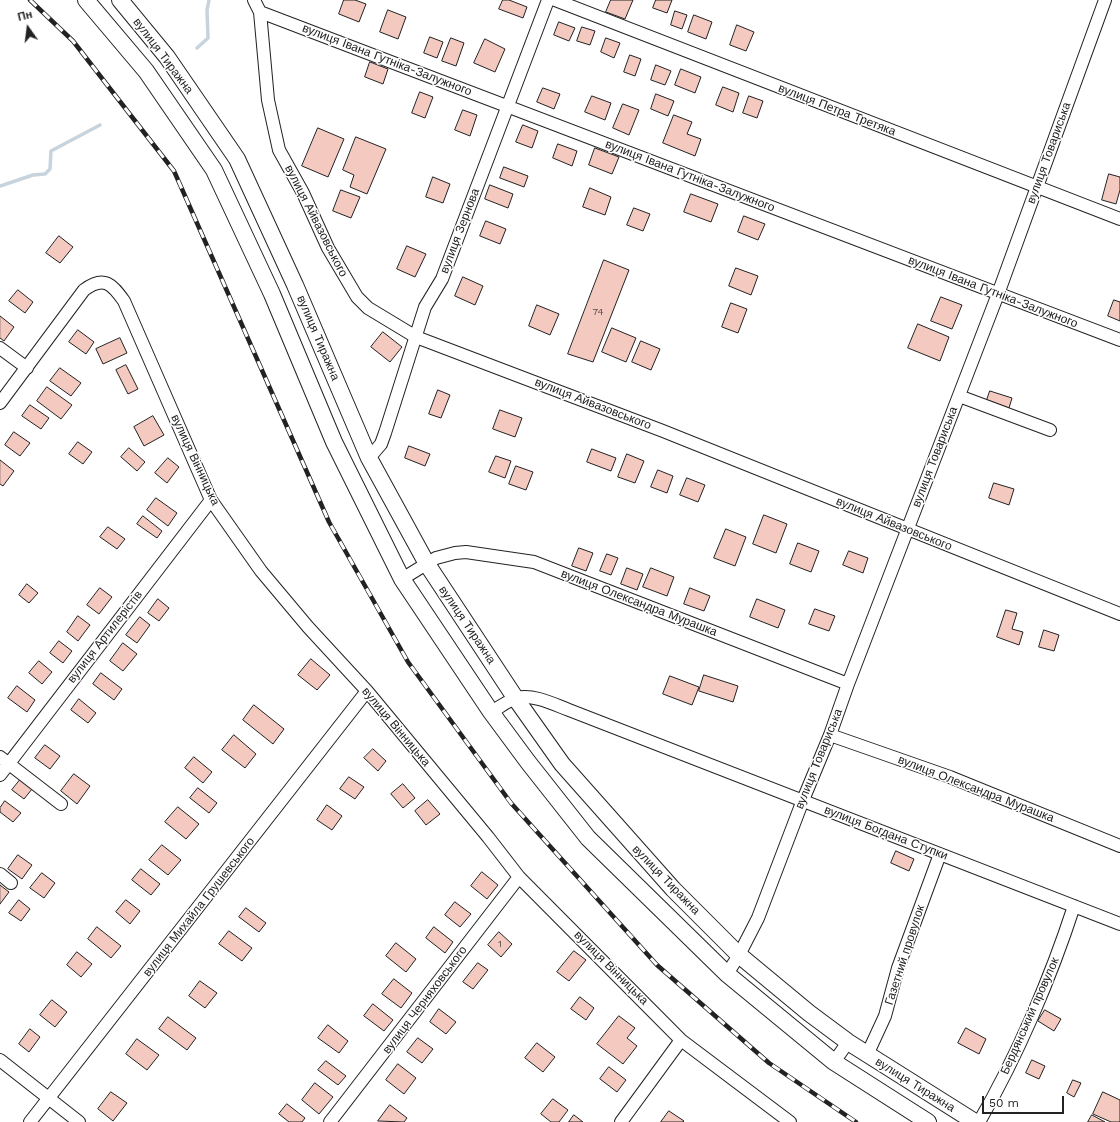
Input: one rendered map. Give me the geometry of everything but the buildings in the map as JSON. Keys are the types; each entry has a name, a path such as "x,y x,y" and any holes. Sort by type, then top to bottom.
{"main road":[{"name":"вулиця Тиражна","path":"86,0 146,71 214,170 272,294 334,442 402,579 491,712 528,762 588,838 727,974 834,1062 928,1122"},
{"name":"вулиця Тиражна","path":"120,0 167,57 237,159 295,285 370,458 426,564 562,764 609,819 673,889 739,955 809,1013 848,1042 975,1122"}],"street":[{"path":"254,0 260,12"},
{"name":"вулиця Зернова","path":"370,458 380,444 385,433 416,337 424,306 442,279 548,0"},
{"name":"вулиця Петра Третяка","path":"555,0 1120,219"},
{"name":"вулиця Товариська","path":"727,974 739,955 758,918 803,800 830,735 907,529 998,294 1105,0"},
{"name":"вулиця Івана Гутніка-Залужного","path":"260,12 1120,340"},
{"name":"вулиця Айвазовського","path":"260,12 268,100 279,150 286,165 304,193 328,248 357,298 368,308 416,337 663,431 1120,614"},
{"name":"вулиця Вінницька","path":"27,368 84,290 92,284 108,283 115,288 124,301 211,500 261,571 308,628 367,691 488,837 518,877 681,1040 790,1122"},
{"path":"0,348 27,368 0,403"},
{"path":"959,396 1050,430"},
{"name":"вулиця Артилерістів","path":"0,775 4,760 211,500"},
{"name":"вулиця Олександра Мурашка","path":"402,579 436,558 446,554 466,552 534,562 848,684"},
{"name":"вулиця Михайла Грушевського","path":"30,1122 367,691"},
{"path":"491,712 516,698"},
{"name":"вулиця Богдана Ступки","path":"516,698 538,699 569,710 1120,924"},
{"name":"вулиця Олександра Мурашка","path":"830,735 950,777 1120,846"},
{"path":"4,760 61,804"},
{"name":"Газетний провулок","path":"867,1055 885,1016 898,968 940,854"},
{"path":"0,874 11,883"},
{"name":"вулиця Черняховського","path":"330,1122 518,877"},
{"name":"Бердянський провулок","path":"979,1122 997,1091 1037,1002 1074,906"},
{"path":"621,1122 681,1040"},
{"path":"834,1062 848,1042"},
{"path":"0,1060 79,1122"}],"waterway":[{"path":"197,48 208,38 207,10 209,0"},
{"path":"0,186 33,175 45,174 50,169 51,151 100,125"}],"railway":[{"path":"30,0 73,41 174,171 329,522 408,662 511,803 657,965 769,1063 856,1122"}]}
